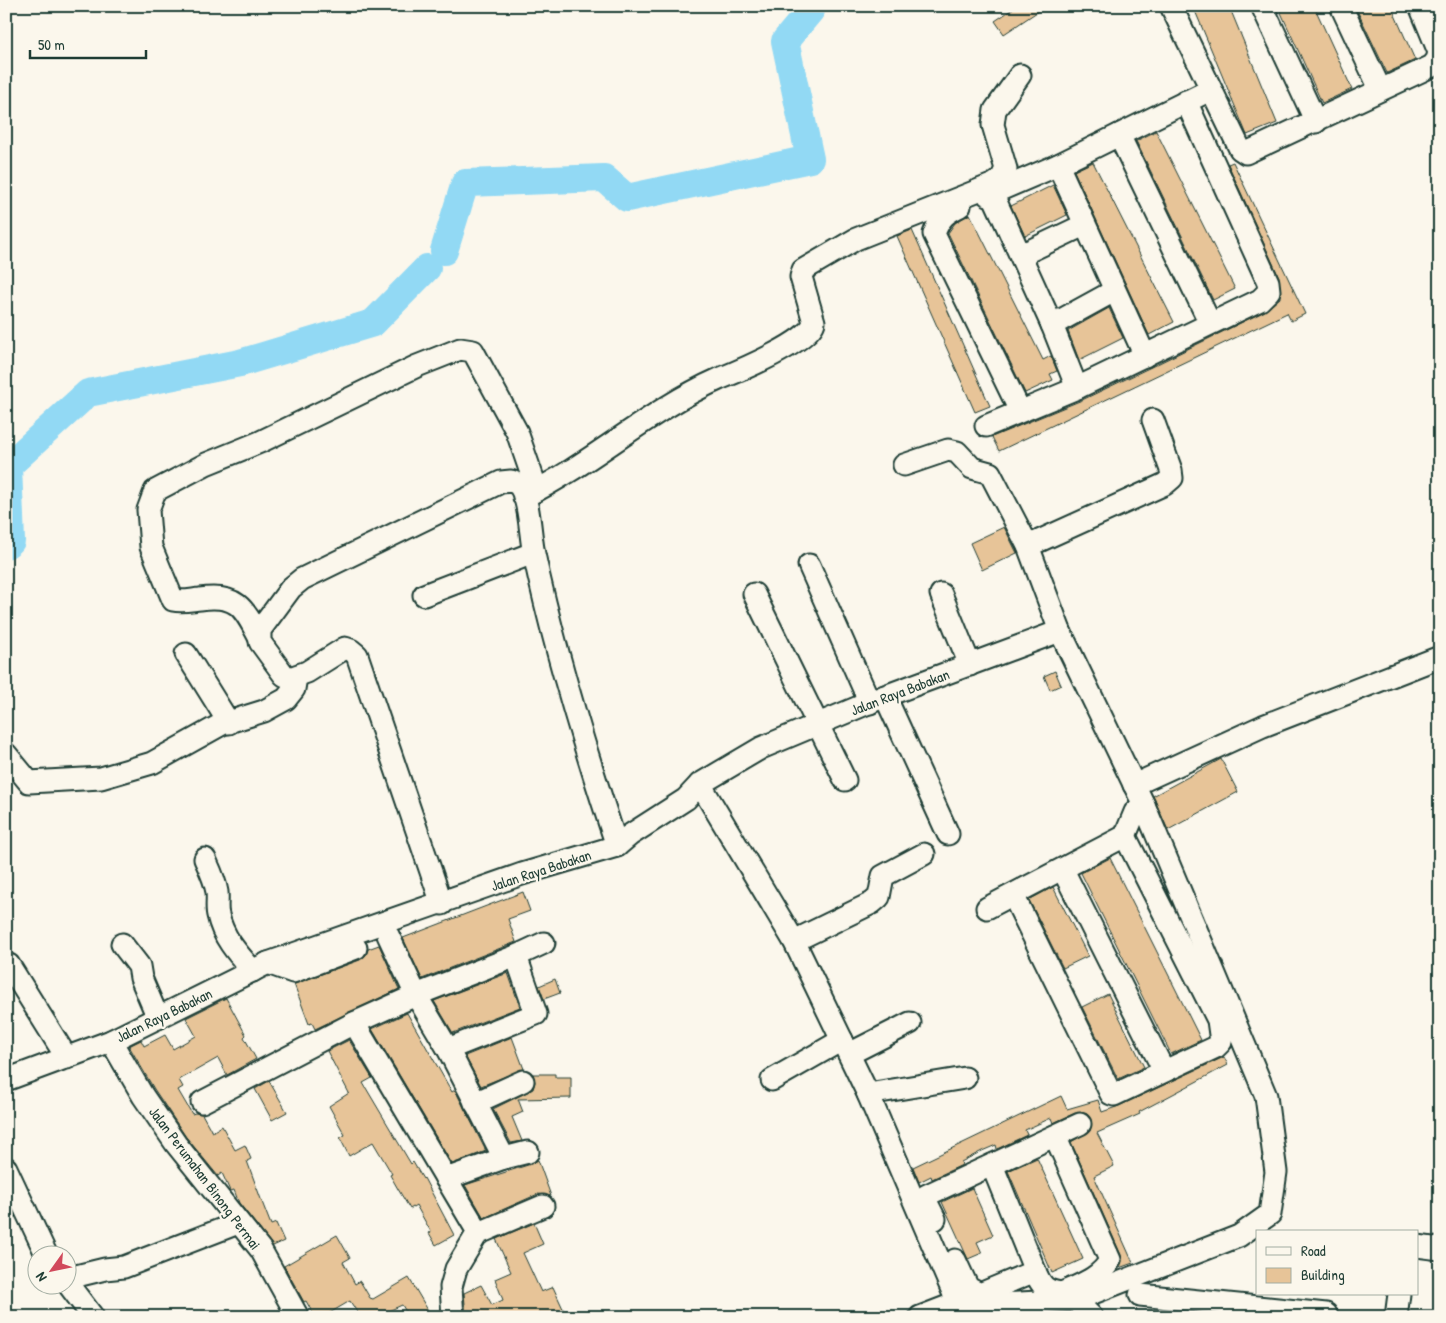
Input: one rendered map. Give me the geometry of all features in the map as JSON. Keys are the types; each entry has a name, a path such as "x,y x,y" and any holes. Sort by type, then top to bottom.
{"street":[{"path":"1171,6 1240,149 1246,153"},
{"path":"1262,6 1316,122"},
{"path":"1341,6 1380,89"},
{"path":"1216,166 1316,122 1380,89 1425,70 1437,60 1440,52 1420,6"},
{"path":"530,493 584,463 644,420 674,402 754,364 810,332 814,322 801,278 803,270 856,239 910,216 971,195 1001,179 1006,168 993,125 995,110 1020,75"},
{"path":"1020,411 934,234 938,221 950,210 1058,165 1210,90"},
{"path":"986,426 1077,388 1146,356 1260,300 1269,290 1268,282 1186,101"},
{"path":"1118,135 1210,323"},
{"path":"1058,165 1114,291 1146,356"},
{"path":"992,193 1052,324 1077,388"},
{"path":"1021,255 1084,225"},
{"path":"1052,324 1114,291"},
{"path":"442,904 357,655 351,650 344,648 296,677 290,678 284,674 260,642 242,607 219,597 180,602 172,600 151,547 148,510 155,491 206,464 260,442 417,366 460,348 473,351 517,432 530,493 534,553 587,757 617,846"},
{"path":"1028,546 1165,484 1172,478 1172,470 1153,420"},
{"path":"700,784 794,941 868,1094 950,1283 967,1302 992,1311 1076,1300 1239,1236 1270,1214 1276,1172 1266,1096 1144,805 1060,631 1028,546 990,473 972,468 957,452 948,450 904,465"},
{"path":"259,637 260,630 291,588 302,579 502,482 511,480 530,493"},
{"path":"424,595 534,553"},
{"path":"809,565 948,834"},
{"path":"754,594 845,780"},
{"path":"941,594 970,665"},
{"name":"Jalan Raya Babakan","path":"6,1080 111,1040 261,967 522,874 617,846 630,835 686,799 700,784 761,748 877,699 1060,631"},
{"path":"186,654 229,723"},
{"path":"1134,785 1263,726 1440,657"},
{"path":"6,754 29,782 101,778 152,763 222,724 264,711 286,699 294,688 296,677"},
{"path":"987,908 1125,836 1135,812 1144,805"},
{"path":"1012,895 1108,1092 1114,1096 1216,1047 1221,1042 1222,1036 1218,1020 1125,836"},
{"path":"794,941 872,902 881,891 883,876 924,854"},
{"path":"205,859 217,894 217,913 222,929 236,952 261,967 293,972 519,890"},
{"path":"1063,870 1164,1071"},
{"path":"388,936 416,995 448,1049 504,1158"},
{"path":"202,1102 354,1023 416,995 516,956 544,943"},
{"path":"122,944 139,966 141,978 158,1018"},
{"path":"448,1049 536,1014 516,956"},
{"path":"9,965 67,1058"},
{"path":"354,1023 477,1234"},
{"path":"772,1080 845,1047 910,1023"},
{"name":"Jalan Perumahan Binong Permai","path":"111,1040 138,1088 176,1144 261,1250 298,1317"},
{"path":"868,1094 965,1078"},
{"path":"475,1103 523,1081"},
{"path":"967,1302 968,1288 928,1206 926,1197 1080,1124"},
{"path":"992,1165 1041,1285 1046,1289 1062,1294 1098,1275 1106,1268 1110,1260 1055,1136"},
{"path":"446,1179 504,1158 528,1152"},
{"path":"6,1168 43,1246"},
{"path":"453,1317 451,1287 456,1269 477,1234 544,1206"},
{"path":"78,1276 105,1269 124,1267 238,1223"},
{"path":"1418,1246 1440,1249"},
{"path":"920,1317 946,1307 967,1302 980,1294 1035,1271"},
{"path":"1140,1295 1327,1308"},
{"path":"77,1296 93,1317"},
{"path":"1396,1317 1399,1296"},
{"path":"1076,1300 1092,1317"}],"building":[{"path":"1017,6 1046,6 1004,34 995,21"},
{"path":"1193,6 1229,6 1277,123 1247,135"},
{"path":"1278,6 1314,6 1352,89 1322,103"},
{"path":"1355,6 1391,6 1415,60 1387,73"},
{"path":"1156,131 1235,289 1213,300 1136,141"},
{"path":"1093,162 1174,322 1149,335 1074,171"},
{"path":"1233,162 1305,314 1291,321 1287,313 999,451 992,437 1082,400 1151,367 1265,311 1280,298 1279,277 1228,164"},
{"path":"1053,185 1067,215 1025,236 1011,206"},
{"path":"970,214 1043,360 1051,356 1057,371 1050,374 1053,380 1025,393 948,233 955,223"},
{"path":"912,230 990,406 975,412 897,236"},
{"path":"1109,308 1123,338 1079,360 1068,331"},
{"path":"1004,527 1017,553 982,570 970,543"},
{"path":"1055,671 1061,685 1050,690 1044,676"},
{"path":"1221,759 1238,792 1168,830 1153,796"},
{"path":"1110,858 1201,1040 1171,1054 1081,873"},
{"path":"1053,887 1088,956 1063,968 1029,900"},
{"path":"523,892 530,911 508,919 516,942 422,979 403,938"},
{"path":"379,945 399,989 315,1029 312,1023 309,1024 294,984 360,960 366,955 368,949"},
{"path":"508,973 520,1007 453,1033 434,1001"},
{"path":"555,979 560,993 544,999 539,986"},
{"path":"1108,994 1144,1067 1118,1079 1082,1007"},
{"path":"226,998 246,1035 244,1037 256,1059 227,1075 218,1058 179,1080 183,1087 178,1090 192,1114 202,1114 212,1132 222,1126 235,1150 245,1145 251,1159 247,1161 271,1225 276,1223 284,1241 273,1246 239,1203 234,1190 230,1191 222,1173 218,1176 186,1137 154,1089 129,1046 141,1040 144,1046 165,1035 173,1049 196,1036 186,1018"},
{"path":"407,1013 452,1092 455,1090 486,1151 452,1164 372,1029"},
{"path":"512,1037 524,1069 481,1086 465,1056"},
{"path":"349,1040 372,1078 363,1083 411,1164 413,1162 424,1178 454,1235 436,1245 416,1205 410,1209 373,1142 349,1156 340,1138 345,1135 329,1106 349,1093 327,1051"},
{"path":"1224,1057 1228,1065 1139,1112 1140,1114 1097,1133 1114,1166 1094,1176 1133,1263 1119,1268 1122,1261 1121,1255 1071,1142 1090,1131 1091,1119 1087,1114 1075,1113 1053,1123 1051,1118 1025,1130 1027,1135 997,1149 996,1145 982,1151 961,1162 962,1165 932,1179 931,1176 919,1182 913,1167 1061,1096 1067,1109 1098,1100 1102,1112 1119,1106"},
{"path":"533,1074 555,1074 555,1077 571,1077 571,1098 518,1099 523,1112 512,1117 522,1141 511,1143 493,1109 533,1089 535,1082"},
{"path":"269,1081 287,1112 272,1120 255,1089"},
{"path":"1037,1158 1083,1259 1052,1273 1008,1171"},
{"path":"538,1160 551,1196 538,1194 484,1218 465,1185 531,1164"},
{"path":"972,1188 993,1235 977,1242 982,1253 968,1259 942,1202"},
{"path":"534,1223 543,1244 523,1253 541,1292 553,1287 565,1313 557,1317 466,1317 464,1293 481,1285 492,1305 503,1300 495,1279 511,1272 496,1239"},
{"path":"337,1235 350,1258 343,1262 355,1284 360,1281 370,1298 373,1299 409,1278 432,1317 409,1317 402,1305 375,1317 360,1317 350,1301 323,1317 315,1317 306,1301 304,1302 284,1266"}],"waterway":[{"path":"444,251 465,183 604,178 627,198 810,159 785,41 811,10 809,6"},
{"path":"6,545 11,541 8,466 88,393 240,363 373,323 427,268"}]}
